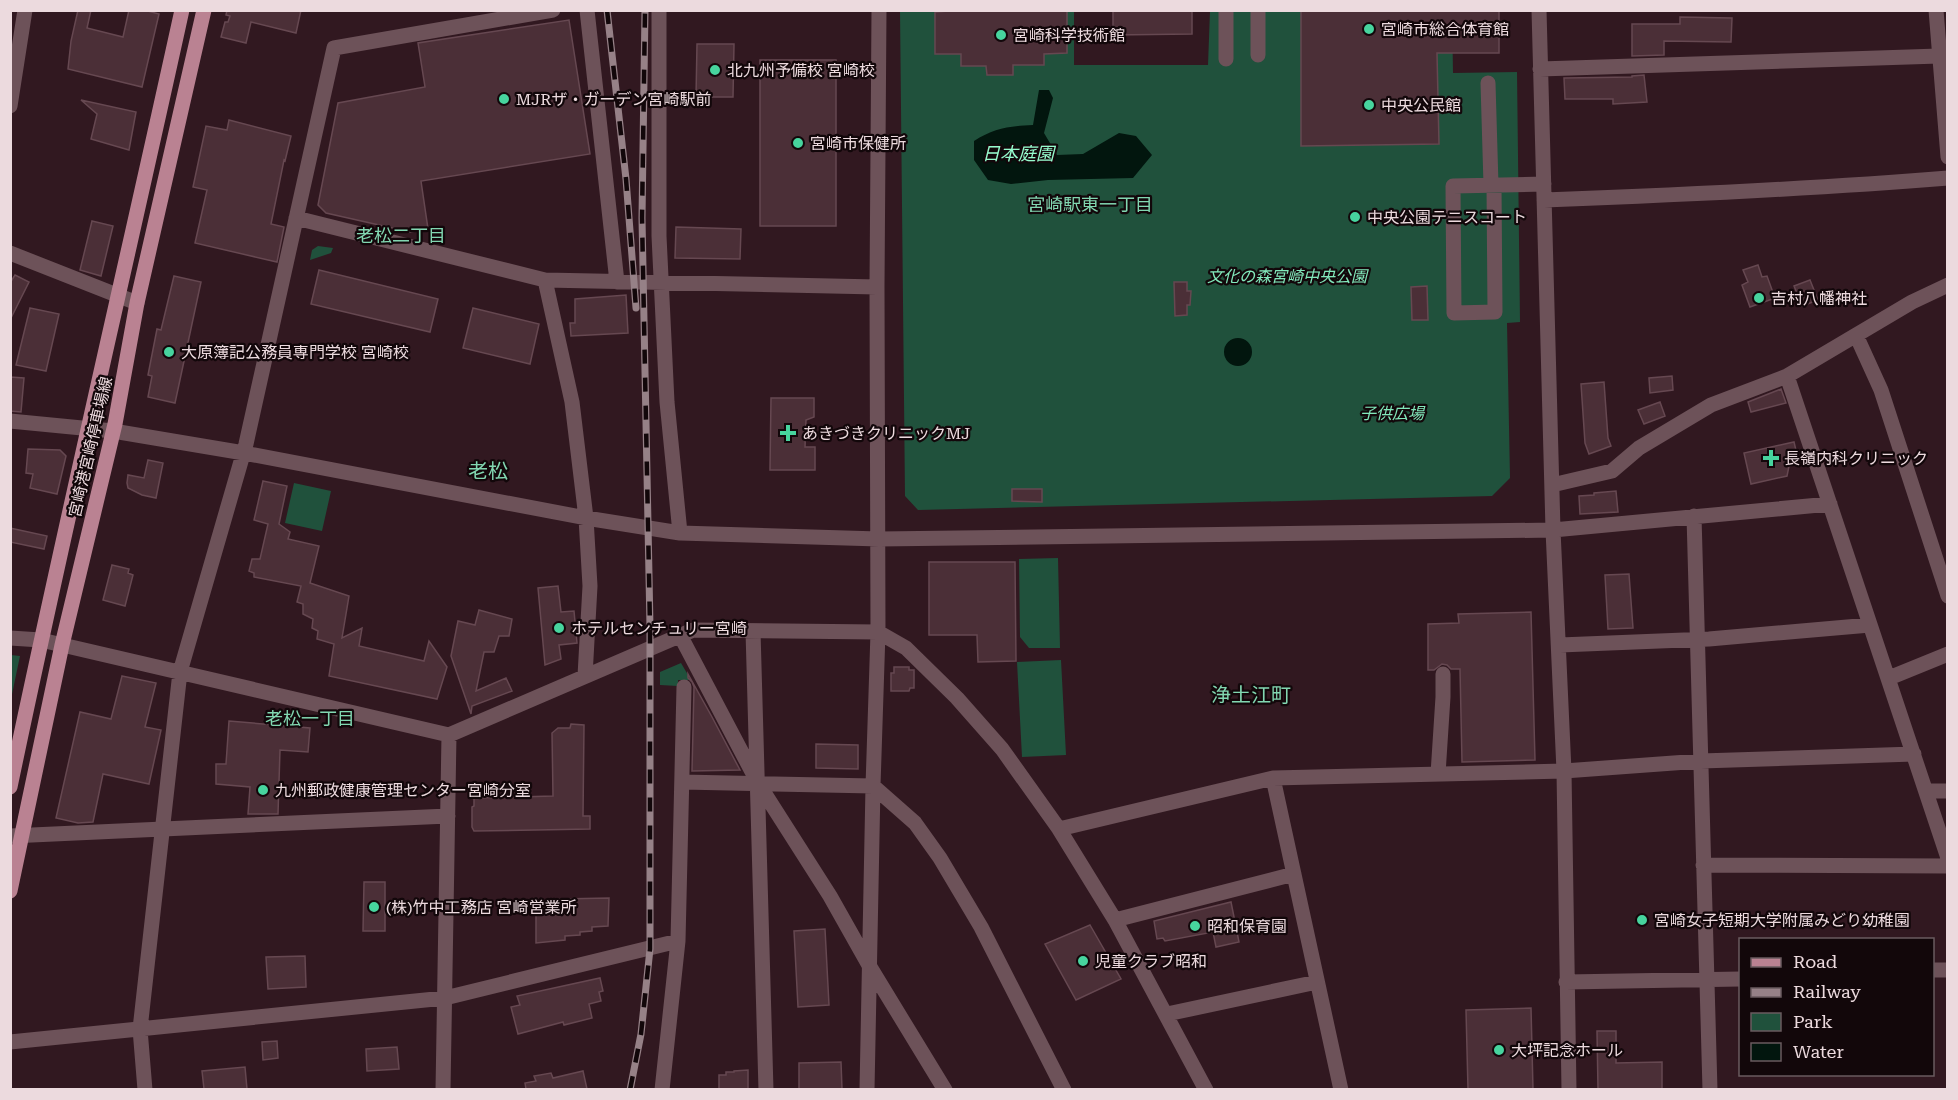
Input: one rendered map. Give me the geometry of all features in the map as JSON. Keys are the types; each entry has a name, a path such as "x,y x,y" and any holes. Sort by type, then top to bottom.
{"main road":[{"name":"宮崎港宮崎停車場線","path":"10,787 182,10"},
{"name":"宮崎港宮崎停車場線","path":"10,891 17,836 113,431 137,303 204,10"}],"street":[{"path":"10,106 25,10"},
{"path":"145,1089 141,1029 180,672 244,453 334,48 553,10"},
{"path":"587,10 617,282"},
{"path":"658,10 661,282 667,402 680,532"},
{"path":"867,1089 873,786 879,632 877,287 879,10"},
{"path":"1226,10 1226,59"},
{"path":"1258,10 1258,55"},
{"path":"1539,10 1553,530 1564,771 1569,1089"},
{"path":"1936,10 1939,56 1944,73 1947,157"},
{"path":"1540,69 1939,56"},
{"path":"1488,83 1492,186 1495,312 1454,313 1453,186 1492,186 1544,192 1808,189 1947,178"},
{"path":"296,218 545,280 877,287"},
{"path":"10,253 137,303"},
{"path":"545,280 572,402 586,518 590,586 585,676"},
{"path":"1552,485 1612,471 1639,448 1711,405 1787,376 1912,302 1947,285"},
{"path":"1856,335 1881,390 1947,596"},
{"path":"1787,376 1927,791 1947,858"},
{"path":"10,421 113,431 244,453 586,518 680,532 879,539 1553,530 1830,504"},
{"path":"1694,516 1710,1089"},
{"path":"1560,645 1698,638 1870,625"},
{"path":"10,638 41,640 450,735 693,630 879,632 906,648 957,698 1002,749 1059,829 1115,921 1206,1089"},
{"path":"753,630 766,1089"},
{"path":"680,635 758,783 831,897 870,967 945,1089"},
{"path":"1888,678 1947,654"},
{"path":"1438,774 1443,674"},
{"path":"662,1089 678,941 684,687"},
{"path":"443,1089 450,735"},
{"path":"1059,829 1273,778 1564,771 1701,761 1914,754"},
{"path":"1273,778 1341,1089"},
{"path":"682,782 873,786 915,823 940,858 981,927 1064,1089"},
{"path":"1927,791 1947,791"},
{"path":"17,836 448,816"},
{"path":"1703,865 1947,866"},
{"path":"1115,921 1294,874"},
{"path":"10,1042 445,998 678,941"},
{"path":"1566,982 1739,979"},
{"path":"1167,1014 1317,982"}],"green space":[{"name":"文化の森宮崎中央公園","path":"900,11 1074,11 1074,65 1208,65 1210,11 1452,11 1453,73 1517,72 1520,322 1507,323 1510,478 1492,496 918,510 905,496"},
{"path":"318,246 333,248 331,253 310,260 312,250"},
{"path":"294,483 331,491 322,531 285,523"},
{"path":"1058,558 1060,648 1029,648 1020,637 1019,559"},
{"path":"10,655 20,656 11,699"},
{"path":"1061,660 1066,755 1022,757 1017,662"},
{"path":"681,663 691,680 678,680 678,686 660,685 660,672"}],"water":[{"name":"日本庭園","path":"1039,90 1049,90 1053,98 1044,133 1057,155 1083,154 1119,133 1136,136 1152,155 1133,178 1048,180 1011,184 988,180 974,160 974,141 1002,128 1033,125"},
{"path":"1238,338 1248,342 1252,352 1248,362 1238,366 1228,362 1224,352 1228,342"}],"building":[{"path":"78,10 91,10 87,28 123,37 129,10 144,10 159,14 142,87 68,69"},
{"path":"227,10 301,10 296,33 251,22 246,43 221,37 225,22 228,22 230,16 226,15"},
{"name":"宮崎科学技術館","path":"1067,10 1067,53 1044,54 1044,65 1013,65 1013,75 987,75 986,66 961,66 961,54 935,54 935,12"},
{"path":"1113,10 1192,10 1192,34 1113,35"},
{"path":"1301,10 1499,10 1499,53 1437,53 1439,144 1301,146"},
{"path":"1680,17 1732,18 1731,42 1664,41 1664,55 1632,56 1632,24 1680,24"},
{"name":"MJRザ・ガーデン宮崎駅前","path":"569,20 590,154 421,181 428,229 410,232 326,213 318,205 338,103 425,87 418,43"},
{"name":"北九州予備校 宮崎校","path":"697,44 734,44 733,97 696,97"},
{"name":"宮崎市保健所","path":"760,60 836,60 836,226 760,226"},
{"path":"1644,75 1647,102 1613,104 1613,99 1565,99 1564,78"},
{"path":"81,100 136,112 129,150 91,139 97,114"},
{"path":"229,120 291,136 271,224 284,227 277,262 195,243 207,190 193,187 206,126 227,130"},
{"path":"92,221 113,226 101,276 80,270"},
{"path":"676,227 741,229 740,259 675,258"},
{"path":"1758,265 1762,277 1767,276 1775,298 1750,307 1742,285 1748,282 1743,270"},
{"path":"319,270 438,299 430,332 311,304"},
{"path":"15,275 29,282 10,320 10,283"},
{"name":"大原簿記公務員専門学校 宮崎校","path":"174,276 201,282 175,403 148,397 152,376 148,375 157,329 161,330"},
{"path":"1810,280 1818,300 1802,306 1794,286"},
{"path":"1174,282 1187,282 1187,291 1191,291 1187,315 1175,316"},
{"path":"1427,286 1428,320 1412,320 1411,287"},
{"path":"626,295 628,333 571,336 570,323 575,323 575,299"},
{"path":"30,308 59,314 46,371 16,365"},
{"path":"473,308 539,324 530,364 463,348"},
{"path":"1672,376 1673,390 1650,393 1649,378"},
{"path":"10,377 24,378 21,412 10,411"},
{"path":"1604,382 1608,438 1611,446 1589,454 1585,443 1581,384"},
{"path":"1781,389 1786,403 1751,412 1748,402"},
{"name":"あきづきクリニックMJ","path":"771,398 814,398 814,417 806,420 805,447 815,447 815,470 770,470"},
{"path":"1660,402 1665,416 1644,424 1638,410"},
{"name":"長嶺内科クリニック","path":"1794,442 1799,463 1789,466 1787,476 1751,484 1744,453"},
{"path":"28,449 60,450 66,456 57,494 30,488 33,474 26,473"},
{"path":"148,460 163,463 156,498 142,495 128,488 128,475 144,478"},
{"path":"263,481 287,486 279,524 290,532 288,539 319,546 310,583 349,596 342,638 362,628 359,646 424,661 429,641 447,667 437,699 329,676 334,644 317,639 318,631 312,628 313,619 303,614 303,604 297,602 301,586 254,577 254,573 249,571 252,559 260,559 268,524 254,520"},
{"path":"1012,489 1042,489 1042,502 1012,501"},
{"path":"1616,491 1618,512 1580,514 1579,496"},
{"path":"10,528 47,536 44,549 10,542"},
{"path":"929,562 1015,562 1016,661 978,662 977,635 929,635"},
{"path":"112,565 129,569 128,573 133,575 125,606 103,600"},
{"path":"1629,574 1633,628 1608,629 1605,575"},
{"name":"ホテルセンチュリー宮崎","path":"558,586 561,612 574,611 577,643 559,645 561,659 545,665 538,588"},
{"path":"479,610 512,619 509,636 499,636 494,652 484,652 476,691 506,678 512,691 472,706 471,714 451,656 458,621 475,625"},
{"path":"1531,612 1535,760 1462,762 1460,669 1451,669 1442,664 1434,670 1428,670 1428,624 1459,623 1458,614"},
{"path":"894,667 909,667 909,670 914,670 914,688 910,688 909,691 891,691 891,673 894,673"},
{"path":"688,674 740,770 692,771 694,687"},
{"path":"122,676 156,683 145,727 161,730 149,784 103,774 93,822 78,823 56,818 80,712 111,719"},
{"path":"229,721 310,728 308,752 280,750 278,814 248,814 250,787 216,784 216,764 226,764"},
{"path":"571,724 584,725 583,816 590,816 590,829 474,831 472,807 474,798 553,796 552,733 558,728 570,728"},
{"path":"816,744 858,745 858,769 816,768"},
{"name":"(株)竹中工務店 宮崎営業所","path":"364,882 385,882 385,931 363,931"},
{"path":"609,898 608,926 592,927 592,931 580,932 580,935 565,936 565,940 536,943 536,908 560,908 560,899"},
{"name":"昭和保育園","path":"1231,902 1239,942 1216,947 1213,932 1165,941 1163,938 1157,939 1154,921"},
{"name":"児童クラブ昭和","path":"1090,925 1121,979 1076,1000 1045,944"},
{"path":"825,929 829,1005 798,1007 794,931"},
{"path":"305,956 306,987 268,989 266,957"},
{"path":"600,978 603,991 599,992 601,1001 589,1004 592,1018 564,1025 563,1022 518,1034 511,1007 520,1005 517,996"},
{"name":"大坪記念ホール","path":"1531,1008 1533,1089 1468,1089 1466,1010"},
{"path":"1597,1031 1616,1031 1616,1063 1662,1062 1662,1089 1598,1089"},
{"path":"277,1041 278,1058 263,1060 262,1042"},
{"path":"397,1047 399,1069 367,1071 366,1049"},
{"path":"841,1062 842,1089 799,1089 799,1063"},
{"path":"245,1067 247,1089 204,1089 202,1071"},
{"path":"748,1070 748,1089 719,1089 719,1075"},
{"path":"583,1071 587,1089 526,1089 525,1083 536,1081 534,1076 551,1073 553,1078"}],"railway":[{"path":"607,10 626,179 636,308"},
{"path":"630,1090 641,1034 650,949 650,627 642,218 645,10"}],"place":[{"name":"宮崎市総合体育館","path":"1369,29"},
{"name":"宮崎科学技術館","path":"1001,35"},
{"name":"北九州予備校 宮崎校","path":"715,70"},
{"name":"MJRザ・ガーデン宮崎駅前","path":"504,99"},
{"name":"中央公民館","path":"1369,105"},
{"name":"宮崎市保健所","path":"798,143"},
{"name":"中央公園テニスコート","path":"1355,217"},
{"name":"吉村八幡神社","path":"1759,298"},
{"name":"大原簿記公務員専門学校 宮崎校","path":"169,352"},
{"name":"あきづきクリニックMJ","path":"788,433"},
{"name":"長嶺内科クリニック","path":"1771,458"},
{"name":"ホテルセンチュリー宮崎","path":"559,628"},
{"name":"九州郵政健康管理センター宮崎分室","path":"263,790"},
{"name":"(株)竹中工務店 宮崎営業所","path":"374,907"},
{"name":"宮崎女子短期大学附属みどり幼稚園","path":"1642,920"},
{"name":"昭和保育園","path":"1195,926"},
{"name":"児童クラブ昭和","path":"1083,961"},
{"name":"大坪記念ホール","path":"1499,1050"}],"district":[{"name":"宮崎駅東一丁目","path":"1090,205"},
{"name":"老松二丁目","path":"401,236"},
{"name":"老松","path":"488,471"},
{"name":"浄土江町","path":"1251,695"},
{"name":"老松一丁目","path":"310,719"}],"park label":[{"name":"子供広場","path":"1392,413"}]}
